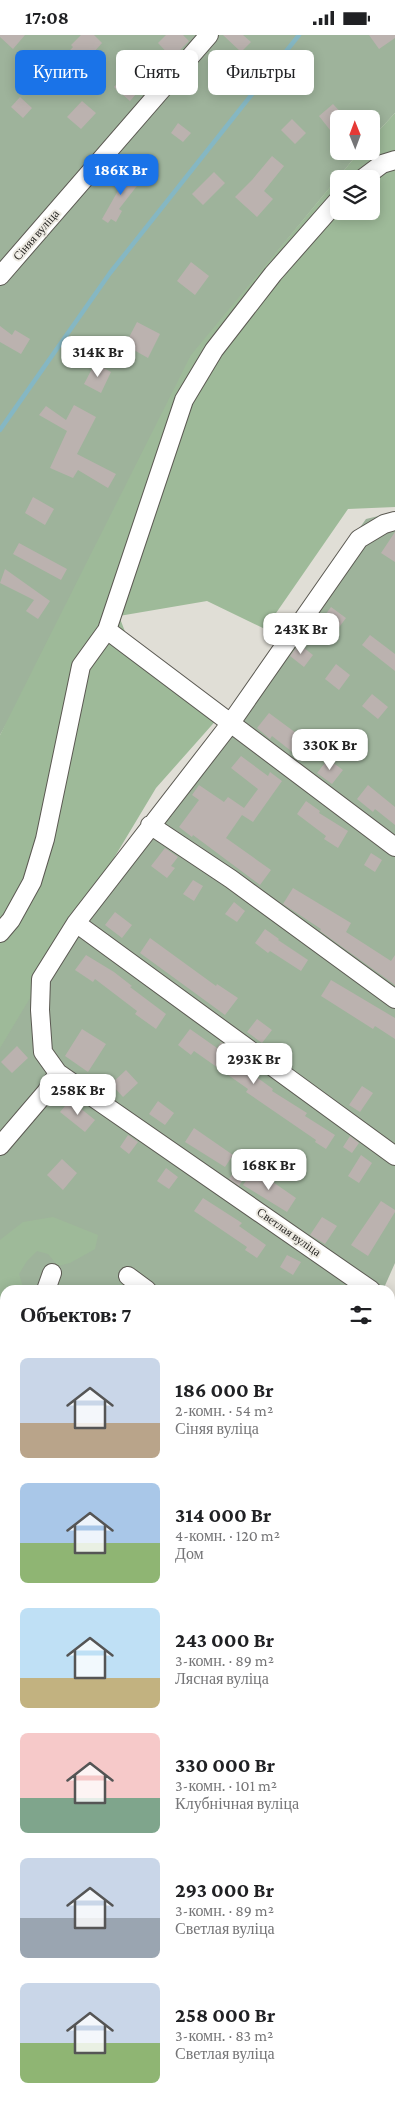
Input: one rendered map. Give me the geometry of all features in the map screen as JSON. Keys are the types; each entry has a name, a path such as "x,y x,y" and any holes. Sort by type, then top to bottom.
{"street":[{"name":"Сіняя вуліца","path":"0,276 209,35"},
{"path":"374,170 382,164 395,160"},
{"path":"0,933 11,920 32,883 45,839 81,666 107,630 184,400 214,350 273,274 330,209"},
{"name":"Светлая вуліца","path":"365,1285 58,1073 43,1052 40,1010 41,979 76,923 230,724 358,539 384,524 395,521"},
{"path":"107,630 395,847"},
{"path":"150,825 231,879 395,999"},
{"path":"76,923 395,1156"},
{"path":"0,1146 46,1092 58,1073"},
{"path":"47,1285 52,1273"},
{"path":"128,1276 140,1285"}],"green space":[{"path":"0,35 395,35 395,113 380,129 380,110 330,110 330,160 353,160 344,170 330,170 330,187 276,253 0,735"},
{"path":"395,113 395,507 348,509 265,629 207,601 119,616 134,655 219,717 156,788 0,1048 0,735 191,355 330,187 330,220 380,220 380,170 344,170 353,160 380,160 380,129"},
{"path":"395,512 395,1263 385,1285 0,1285 0,1010 223,719 366,519"},
{"path":"53,1217 98,1235 95,1249 70,1263 58,1266 48,1254 37,1251 27,1261 19,1274 22,1285 0,1285 0,1240 23,1222"}],"building":[{"path":"0,35 25,35 13,49"},
{"path":"81,35 94,35 102,43 96,50 70,50 73,47 71,45"},
{"path":"166,35 183,35 189,41 180,50 165,50 158,43"},
{"path":"223,35 243,35 251,42 243,50 239,50"},
{"path":"369,35 395,35 395,38 379,49"},
{"path":"123,95 135,95 130,101"},
{"path":"20,97 32,108 23,118 11,107"},
{"path":"82,101 96,113 81,129 67,117"},
{"path":"333,104 339,110 330,110 330,130 319,116"},
{"path":"292,119 306,133 295,144 281,130"},
{"path":"178,123 191,133 183,142 171,133"},
{"path":"272,156 284,166 264,191 273,199 257,217 235,197"},
{"path":"124,170 140,182 119,209 122,211 116,222 111,219 108,223 102,219 119,189 113,184"},
{"path":"214,172 225,183 203,205 192,194"},
{"path":"191,262 209,276 195,295 177,281"},
{"path":"137,322 160,334 148,358 125,345"},
{"path":"0,326 12,335 15,330 30,339 21,354 0,342"},
{"path":"95,363 111,372 101,393 84,384"},
{"path":"74,405 96,417 77,454 116,474 108,488 78,470 73,478 50,468 67,431 39,415 46,406 66,420"},
{"path":"33,497 54,509 45,525 25,513"},
{"path":"395,532 395,562 381,553"},
{"path":"19,543 67,569 61,580 13,554"},
{"path":"5,569 50,601 38,619 26,611 34,600 0,583"},
{"path":"331,607 346,618 337,630 322,619"},
{"path":"370,635 395,654 395,671 362,645"},
{"path":"299,644 313,655 304,667 290,656"},
{"path":"336,664 350,675 339,690 325,679"},
{"path":"372,694 388,707 378,719 362,706"},
{"path":"269,713 296,733 298,730 313,741 300,758 272,736 270,739 257,728"},
{"path":"241,756 268,776 270,772 282,781 253,822 242,815 226,838 271,870 260,885 193,835 192,837 179,827 199,800 192,795 199,785 224,802 228,797 244,808 258,789 231,768"},
{"path":"328,759 343,770 332,784 317,773"},
{"path":"368,785 395,807 395,825 375,809 373,812 357,799"},
{"path":"306,801 320,811 319,813 348,831 338,848 324,839 326,836 297,814"},
{"path":"165,848 178,857 171,866 175,868 167,878 151,866"},
{"path":"371,853 382,860 375,872 364,865"},
{"path":"193,880 203,886 194,901 183,894"},
{"path":"293,888 351,923 346,932 391,961 395,955 395,985 320,931 321,929 283,904"},
{"path":"234,902 245,911 237,922 225,914"},
{"path":"115,912 132,925 122,938 105,925"},
{"path":"265,929 308,960 301,971 270,951 268,953 255,943"},
{"path":"150,938 216,986 217,984 238,998 225,1015 140,953"},
{"path":"86,955 114,972 132,986 130,987 166,1014 156,1029 135,1014 137,1011 95,979 93,982 75,970"},
{"path":"331,980 395,1018 395,1039 375,1026 373,1029 321,996"},
{"path":"257,1019 272,1030 262,1043 247,1032"},
{"path":"82,1029 106,1044 88,1072 65,1056"},
{"path":"190,1029 217,1048 221,1042 248,1062 244,1068 273,1089 272,1091 307,1113 305,1116 335,1135 326,1149 315,1142 316,1140 246,1092 248,1089 194,1051 191,1055 178,1045"},
{"path":"17,1046 28,1058 12,1073 1,1062"},
{"path":"126,1070 138,1083 123,1097 111,1084"},
{"path":"362,1086 373,1093 360,1112 349,1105"},
{"path":"70,1100 95,1120 85,1132 60,1112"},
{"path":"158,1101 174,1113 165,1125 149,1114"},
{"path":"194,1128 233,1155 225,1167 185,1142"},
{"path":"128,1135 138,1142 129,1154 120,1147"},
{"path":"350,1136 359,1143 352,1153 343,1147"},
{"path":"361,1155 372,1163 359,1183 348,1176"},
{"path":"62,1159 77,1173 63,1190 47,1175"},
{"path":"166,1168 178,1177 169,1189 157,1181"},
{"path":"254,1169 296,1198 287,1212 243,1185"},
{"path":"234,1171 244,1178 239,1186 229,1179"},
{"path":"203,1198 242,1223 239,1226 266,1245 257,1258 245,1250 247,1247 194,1211"},
{"path":"381,1201 395,1210 395,1212 368,1256 351,1245"},
{"path":"322,1217 337,1226 325,1244 310,1235"},
{"path":"287,1255 301,1262 293,1275 280,1267"}],"waterway":[{"path":"0,430 110,273 299,35"}]}
